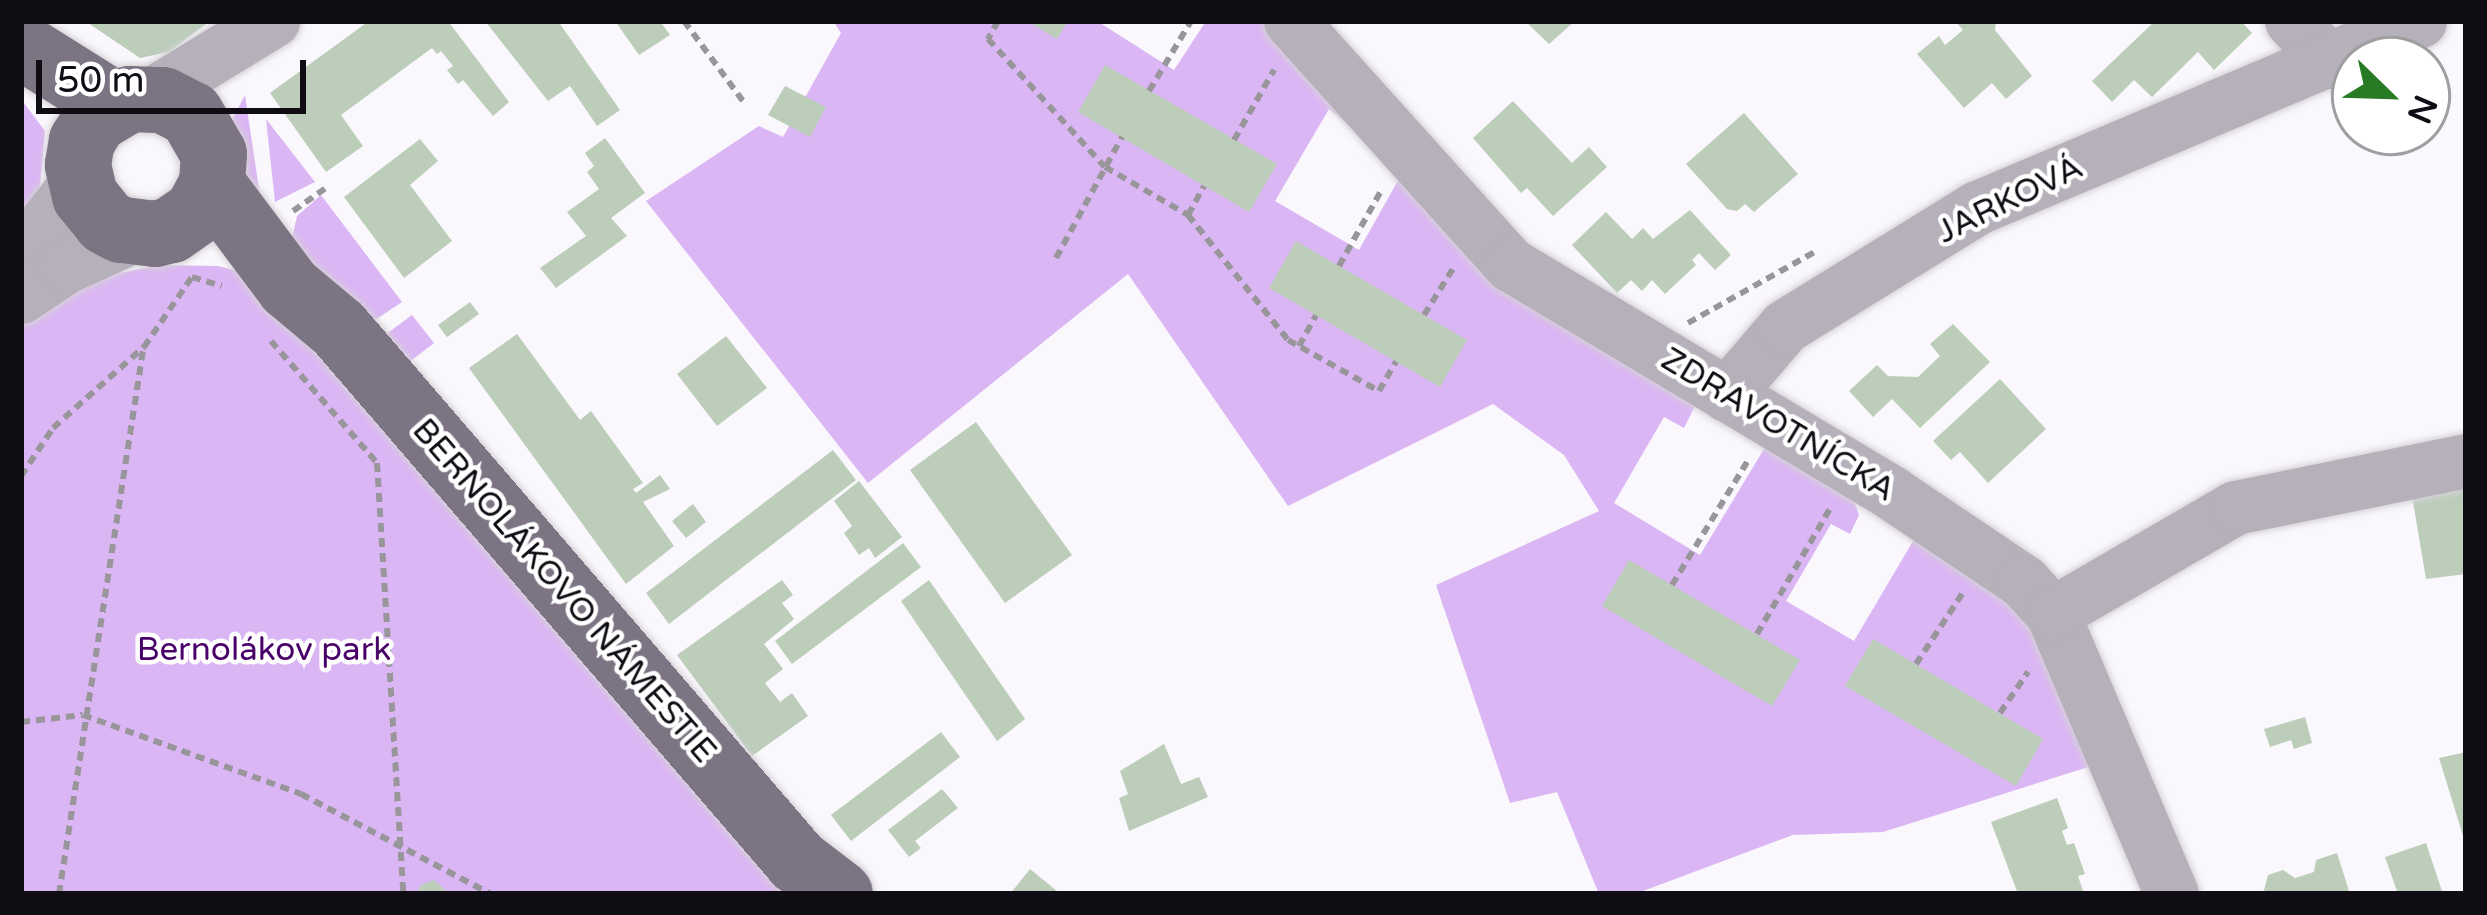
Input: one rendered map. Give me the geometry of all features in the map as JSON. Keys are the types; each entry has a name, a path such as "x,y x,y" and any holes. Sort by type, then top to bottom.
{"main road":[{"name":"BERNOLÁKOVO NÁMESTIE","path":"21,46 131,101 179,105 182,197 261,305 339,329 796,861 840,894"},
{"name":"BERNOLÁKOVO NÁMESTIE","path":"21,72 41,95 106,222 182,197"},
{"path":"79,173 89,131 131,101"}],"street":[{"path":"131,101 273,21"},
{"path":"21,298 182,197 235,80 291,21"},
{"path":"2292,21 2330,62"},
{"name":"JARKOVÁ","path":"1727,395 1785,327 1978,208 2420,21"},
{"name":"ZDRAVOTNÍCKA","path":"1311,39 1511,265 1930,519 2024,582 2045,637 2172,894"},
{"path":"21,256 79,173"},
{"path":"2045,637 2236,508 2466,461"}],"path":[{"path":"684,21 746,105"},
{"path":"998,21 988,39 1105,167 1188,215 1288,340 1379,391 1396,361"},
{"path":"1149,91 1191,21"},
{"path":"1234,140 1311,39"},
{"path":"1056,258 1122,137"},
{"path":"1339,266 1387,181"},
{"path":"1188,215 1204,185"},
{"path":"1669,333 1832,242"},
{"path":"1424,315 1460,259"},
{"path":"21,476 53,428 144,346 192,277 219,282 261,305 377,463 405,852 403,894"},
{"path":"1300,346 1316,315"},
{"path":"59,894 83,715 144,346"},
{"path":"1672,585 1751,456"},
{"path":"1756,634 1831,507"},
{"path":"1916,664 1964,591"},
{"path":"2000,713 2045,637"},
{"path":"21,722 83,715 301,794 491,894"}],"green space":[{"path":"833,21 1097,21 1174,70 1206,21 1265,21 1346,106 1348,125 1329,109 1275,201 1359,250 1405,168 1683,388 1694,408 1684,428 1664,417 1614,503 1700,555 1767,444 1852,496 1859,515 1850,534 1831,524 1786,601 1854,641 1916,536 2003,596 2037,631 2101,763 1883,832 1793,835 1635,894 1599,894 1557,792 1510,803 1436,585 1599,511 1564,455 1493,404 1288,506 1128,274 868,483 646,201 759,126 783,137 841,33"},
{"path":"245,95 261,203 231,156 233,118"},
{"path":"21,99 45,131 37,220 21,235"},
{"path":"266,119 315,182 275,202"},
{"path":"321,195 402,302 369,324 288,256 297,216"},
{"name":"Bernolákov park","path":"160,265 218,266 262,277 809,894 21,894 21,323 63,284"},
{"path":"412,315 434,343 408,363 385,335"}],"building":[{"path":"85,21 210,21 169,52 140,58"},
{"path":"369,21 448,21 509,102 493,116 463,80 458,84 447,70 453,66 441,51 437,54 432,48 341,115 363,146 326,172 270,93"},
{"path":"485,21 558,21 620,110 597,126 570,86 548,101"},
{"path":"615,21 660,21 670,35 639,55"},
{"path":"1027,21 1068,21 1057,39"},
{"path":"1525,21 1575,21 1549,44"},
{"path":"1955,21 1996,21 1995,30 2032,76 2006,99 1992,83 1964,108 1917,54 1939,36 1945,45 1963,30"},
{"path":"2155,21 2241,21 2252,33 2214,70 2198,52 2152,97 2134,80 2112,102 2092,81"},
{"path":"1105,65 1277,164 1249,212 1078,112"},
{"path":"785,86 826,107 810,137 768,115"},
{"path":"1513,101 1572,163 1589,147 1607,167 1553,216 1527,188 1521,193 1473,138"},
{"path":"1744,113 1798,174 1754,212 1745,204 1737,211 1727,209 1686,164"},
{"path":"605,138 645,193 611,218 627,236 556,288 540,268 586,236 567,212 599,189 587,172 594,166 585,153"},
{"path":"420,139 438,161 410,185 452,241 404,278 344,197"},
{"path":"1690,210 1731,255 1715,270 1699,253 1692,260 1696,265 1665,294 1652,280 1642,291 1631,280 1617,293 1572,245 1606,212 1632,239 1643,228 1653,239"},
{"path":"1296,241 1467,340 1440,387 1269,288"},
{"path":"470,302 479,314 447,337 438,325"},
{"path":"1953,324 1990,362 1920,428 1892,399 1873,417 1849,391 1877,365 1888,376 1918,377 1940,356 1930,344"},
{"path":"517,334 580,420 591,411 643,483 633,489 636,493 660,475 670,489 643,502 674,546 626,584 469,368"},
{"path":"726,336 767,388 717,426 677,374"},
{"path":"2000,379 2046,429 1988,483 1960,452 1951,460 1933,441"},
{"path":"976,422 1072,555 1005,603 910,470"},
{"path":"833,450 856,480 669,624 646,593"},
{"path":"2466,472 2466,574 2426,579 2409,478"},
{"path":"859,481 902,537 875,558 869,548 859,555 844,533 852,526 834,501"},
{"path":"693,504 706,522 686,538 672,521"},
{"path":"903,543 921,567 792,664 775,641"},
{"path":"1629,560 1800,660 1772,706 1602,606"},
{"path":"782,580 793,595 782,603 794,619 764,644 783,669 765,683 780,702 792,693 808,716 752,756 677,655"},
{"path":"929,580 1025,719 997,741 901,601"},
{"path":"1873,639 2043,739 2016,786 1845,686"},
{"path":"2305,717 2312,743 2294,749 2291,740 2270,747 2264,729"},
{"path":"941,732 960,757 851,841 831,815"},
{"path":"1164,744 1181,784 1199,777 1208,797 1129,831 1119,798 1128,794 1120,771"},
{"path":"2466,752 2466,842 2465,842 2439,758"},
{"path":"942,789 958,808 915,841 921,848 909,857 888,830"},
{"path":"2057,798 2068,828 2062,831 2067,845 2074,843 2085,874 2078,876 2084,894 2018,894 1991,822"},
{"path":"2426,843 2443,894 2398,894 2385,857"},
{"path":"2337,853 2350,894 2263,894 2268,875 2283,870 2295,878 2314,872 2316,860"},
{"path":"1030,869 1057,891 1055,894 1010,894"},
{"path":"434,880 449,894 417,894 421,885"}]}
